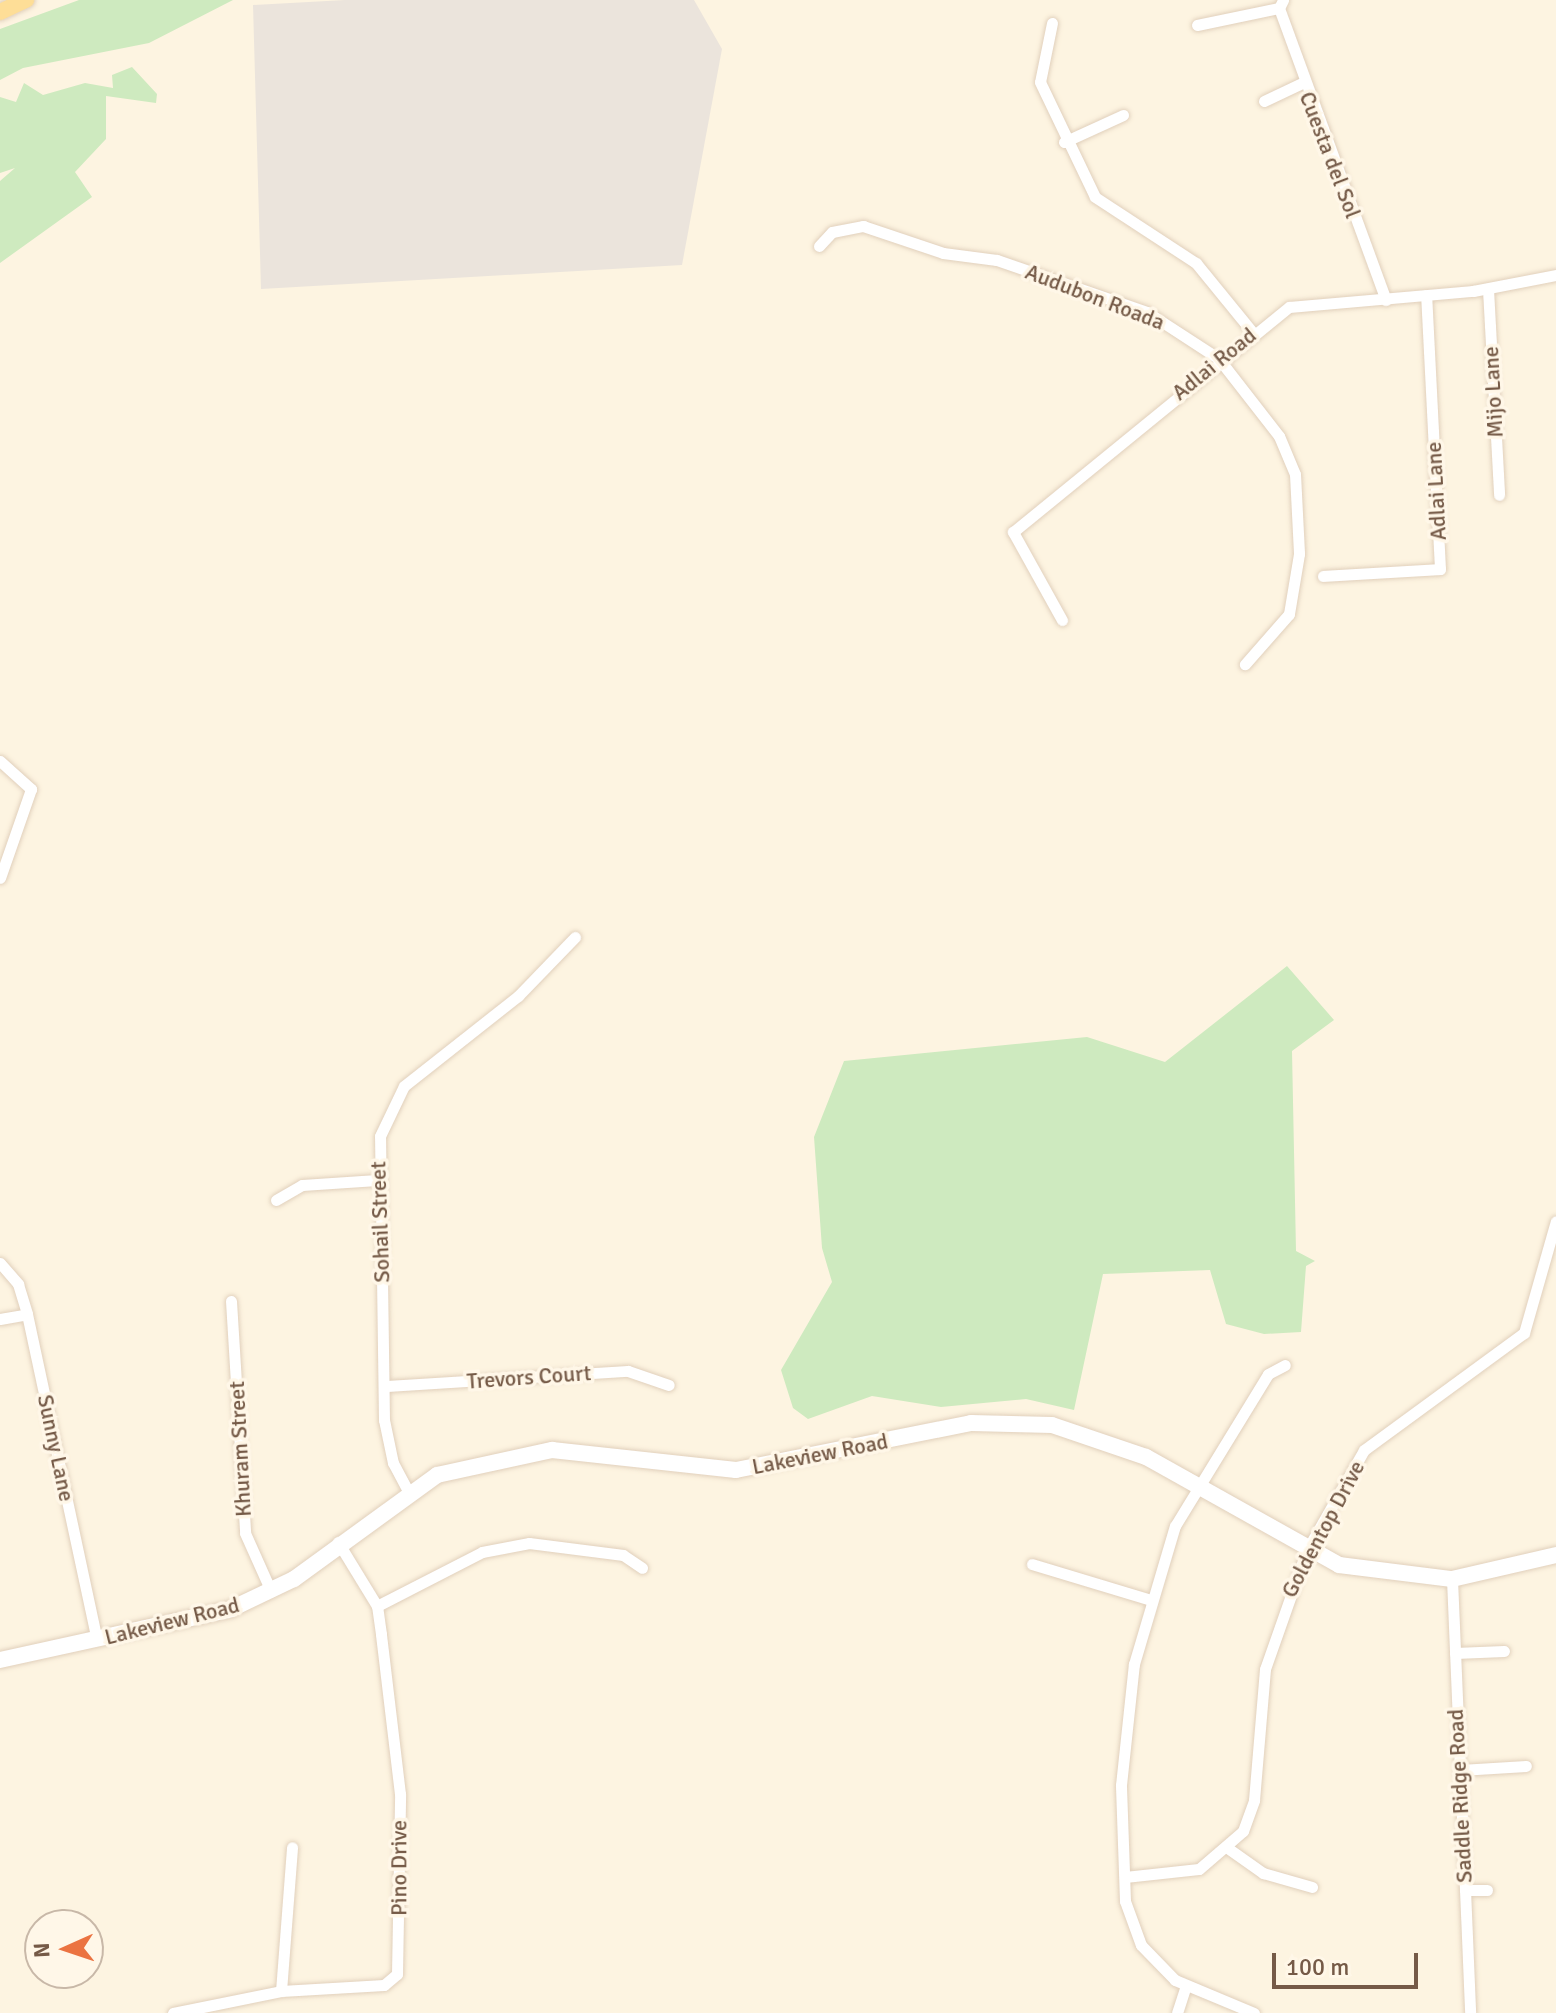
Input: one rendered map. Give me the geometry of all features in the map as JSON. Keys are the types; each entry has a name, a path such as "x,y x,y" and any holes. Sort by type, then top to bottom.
{"main road":[{"path":"0,12 26,0"}],"street":[{"name":"Cuesta del Sol","path":"1197,25 1281,4 1302,83 1386,300"},
{"path":"1052,23 1040,82 1064,142 1095,197 1196,263 1253,333"},
{"path":"1264,101 1302,83"},
{"path":"1064,142 1123,115"},
{"name":"Audubon Roada","path":"819,246 832,232 863,226 943,253 997,260 1147,312 1219,359 1279,436 1295,474 1299,554 1289,614 1245,664"},
{"name":"Adlai Road","path":"1062,620 1013,532 1219,359 1289,307 1488,289 1556,275"},
{"name":"Mijo Lane","path":"1488,289 1499,495"},
{"name":"Adlai Lane","path":"1323,576 1440,569 1426,295"},
{"path":"0,761 30,782 0,878"},
{"name":"Sohail Street","path":"408,1491 386,1442 387,1386 377,1180 380,1136 404,1086 518,996 575,937"},
{"path":"276,1200 302,1185 377,1180"},
{"name":"Goldentop Drive","path":"1125,1877 1188,1873 1229,1849 1252,1810 1265,1669 1307,1550 1364,1450 1524,1333 1556,1221"},
{"name":"Sunny Lane","path":"0,1263 16,1281 27,1314 97,1640"},
{"name":"Khuram Street","path":"231,1301 245,1533 271,1591"},
{"path":"0,1319 27,1314"},
{"path":"1254,2013 1186,1986 1141,1945 1125,1877 1125,1725 1151,1600 1196,1486 1268,1374 1285,1365"},
{"name":"Trevors Court","path":"387,1386 628,1371 669,1385"},
{"name":"Lakeview Road","path":"0,1660 211,1615 271,1591 408,1491 496,1457 552,1450 759,1469 971,1423 1052,1425 1088,1435 1196,1486 1307,1550 1385,1575 1452,1579 1556,1555"},
{"name":"Pino Drive","path":"173,2013 281,1991 384,1985 398,1970 400,1794 377,1606 338,1542"},
{"path":"377,1606 482,1552 529,1543 623,1555 642,1568"},
{"path":"1032,1564 1151,1600"},
{"name":"Saddle Ridge Road","path":"1452,1579 1470,2013"},
{"path":"1455,1653 1504,1651"},
{"path":"1460,1770 1526,1766"},
{"path":"281,1991 292,1847"},
{"path":"1229,1849 1263,1873 1312,1887"},
{"path":"1465,1890 1487,1890"},
{"path":"1177,2013 1186,1986"}],"shaded area":[{"path":"345,0 694,0 722,49 682,265 261,289 253,5"}],"green space":[{"path":"79,0 233,0 149,43 23,68 0,80 0,29"},
{"path":"132,67 157,94 156,103 106,96 106,139 75,172 92,197 0,263 0,181 15,168 0,173 0,97 16,102 24,83 43,95 85,83 113,88 112,75"},
{"path":"1287,966 1334,1020 1292,1051 1296,1251 1315,1261 1306,1266 1301,1332 1264,1334 1226,1324 1210,1270 1103,1274 1074,1410 1026,1399 941,1407 872,1396 808,1419 793,1408 781,1370 832,1282 822,1248 814,1137 844,1061 1087,1037 1165,1062"}]}
